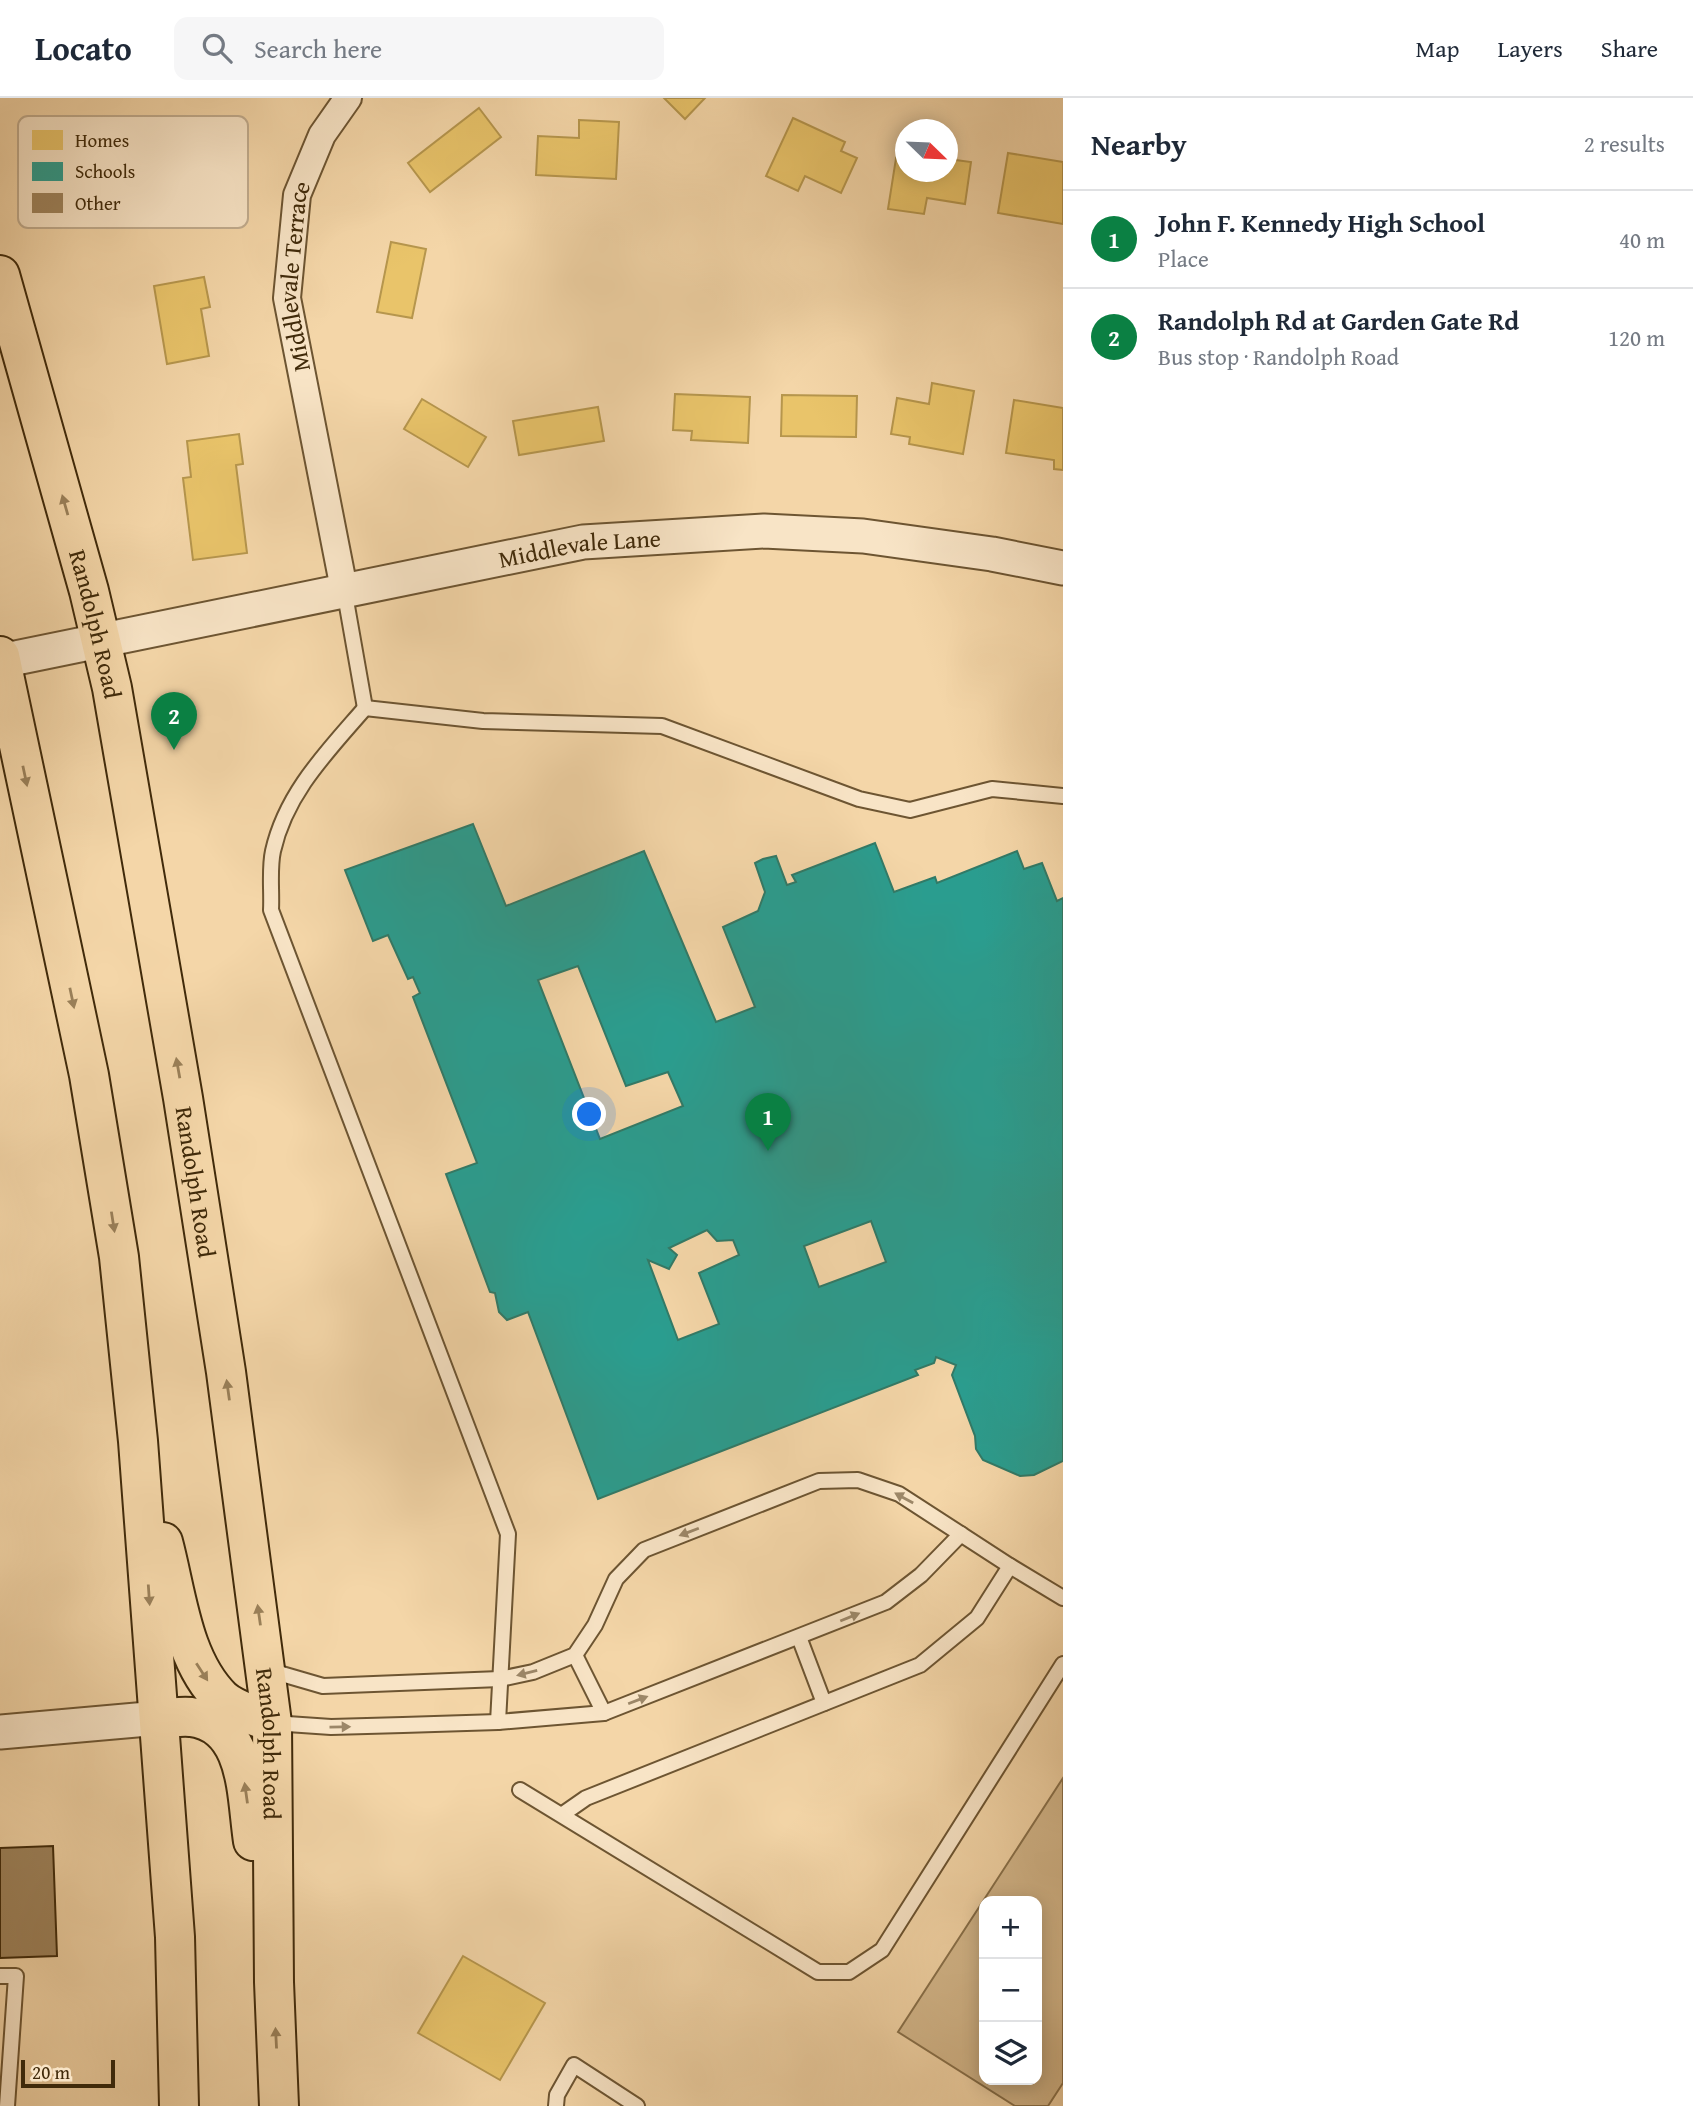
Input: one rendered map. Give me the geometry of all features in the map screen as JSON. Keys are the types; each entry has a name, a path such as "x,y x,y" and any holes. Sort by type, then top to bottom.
{"main road":[{"name":"Randolph Road","path":"0,275 101,642 183,1098 226,1371 272,1723 274,1982 279,2106"},
{"path":"0,659 89,1075 119,1257 138,1441 175,1937 179,2106"},
{"path":"138,1441 191,1651 199,1671 223,1700 272,1723"},
{"path":"159,1718 192,1717 217,1727 233,1742 241,1757 274,1982"}],"street":[{"name":"Middlevale Terrace","path":"344,589 288,298 297,195 322,135 348,98"},
{"name":"Middlevale Lane","path":"0,659 101,642 344,589 583,542 764,531 863,536 992,554 1063,568"},
{"path":"0,1732 159,1718"}],"lane":[{"path":"344,589 365,708"},
{"path":"365,708 482,721 662,726 859,799 910,810 992,789 1063,796"},
{"path":"365,708 312,769 286,809 272,853 271,910 508,1535 498,1722"},
{"path":"267,1670 314,1686 500,1679 533,1672 575,1655 595,1625 616,1580 644,1550 819,1481 858,1479 899,1494 1063,1598"},
{"path":"272,1723 331,1727 498,1722 604,1713 886,1602 921,1575 961,1534"},
{"path":"563,1814 586,1798 920,1665 976,1618 1010,1566"},
{"path":"799,1637 824,1703"},
{"path":"575,1655 604,1713"},
{"path":"520,1790 818,1972 849,1972 882,1950 1063,1664"},
{"path":"0,1976 16,1976 7,2106"},
{"path":"556,2106 557,2095 574,2065 638,2106"}],"shaded area":[{"path":"1063,1778 1063,2083 1048,2106 1015,2106 982,2085 1042,2085 1042,1896 986,1896"},
{"path":"979,1907 979,2022 979,2083 898,2032"}],"building: Homes":[{"path":"664,98 705,98 685,119"},
{"path":"479,108 501,137 430,192 408,163"},
{"path":"793,118 845,142 841,151 857,158 841,193 805,176 798,191 766,176"},
{"path":"579,120 619,122 616,179 536,175 538,136 579,138"},
{"path":"1008,153 1063,162 1063,224 998,213"},
{"path":"958,160 971,162 965,204 927,198 924,214 888,209 895,165 895,182 958,182"},
{"path":"391,242 426,249 412,318 377,312"},
{"path":"204,277 210,307 201,309 209,356 167,364 154,286"},
{"path":"932,383 974,391 963,454 909,444 910,437 891,434 897,398 929,404"},
{"path":"675,394 750,397 748,443 691,440 692,431 673,430"},
{"path":"782,395 857,396 856,437 781,436"},
{"path":"422,399 486,437 468,467 404,429"},
{"path":"1014,400 1063,408 1063,470 1054,469 1054,460 1006,453"},
{"path":"598,407 604,441 519,455 513,421"},
{"path":"239,434 243,464 236,465 247,553 193,560 183,478 191,477 187,441"},
{"path":"463,1956 545,2003 500,2080 418,2033"}],"building: Schools":[{"path":"473,824 506,906 644,851 716,1022 755,1007 723,927 758,911 765,892 755,863 763,859 776,856 787,885 796,882 792,875 875,843 894,892 935,877 937,883 1017,851 1024,869 1042,863 1057,901 1063,898 1063,1461 1034,1475 1020,1476 983,1460 976,1449 975,1436 952,1375 956,1365 936,1357 934,1363 915,1370 918,1375 598,1499 528,1312 507,1320 499,1312 495,1293 490,1292 446,1174 477,1163 413,997 420,993 413,977 408,979 388,935 373,941 345,870","holes":["578,966 626,1086 668,1072 683,1106 600,1139 538,980","871,1221 886,1262 819,1287 804,1246","707,1230 717,1241 733,1240 739,1255 699,1273 719,1324 678,1340 648,1260 669,1269 677,1255 669,1248"]}],"building: Other":[{"path":"53,1846 57,1956 0,1958 0,1848"}],"place":[{"name":"Randolph Rd at Garden Gate Rd","path":"174,750"},
{"name":"John F. Kennedy High School","path":"768,1151"}]}
